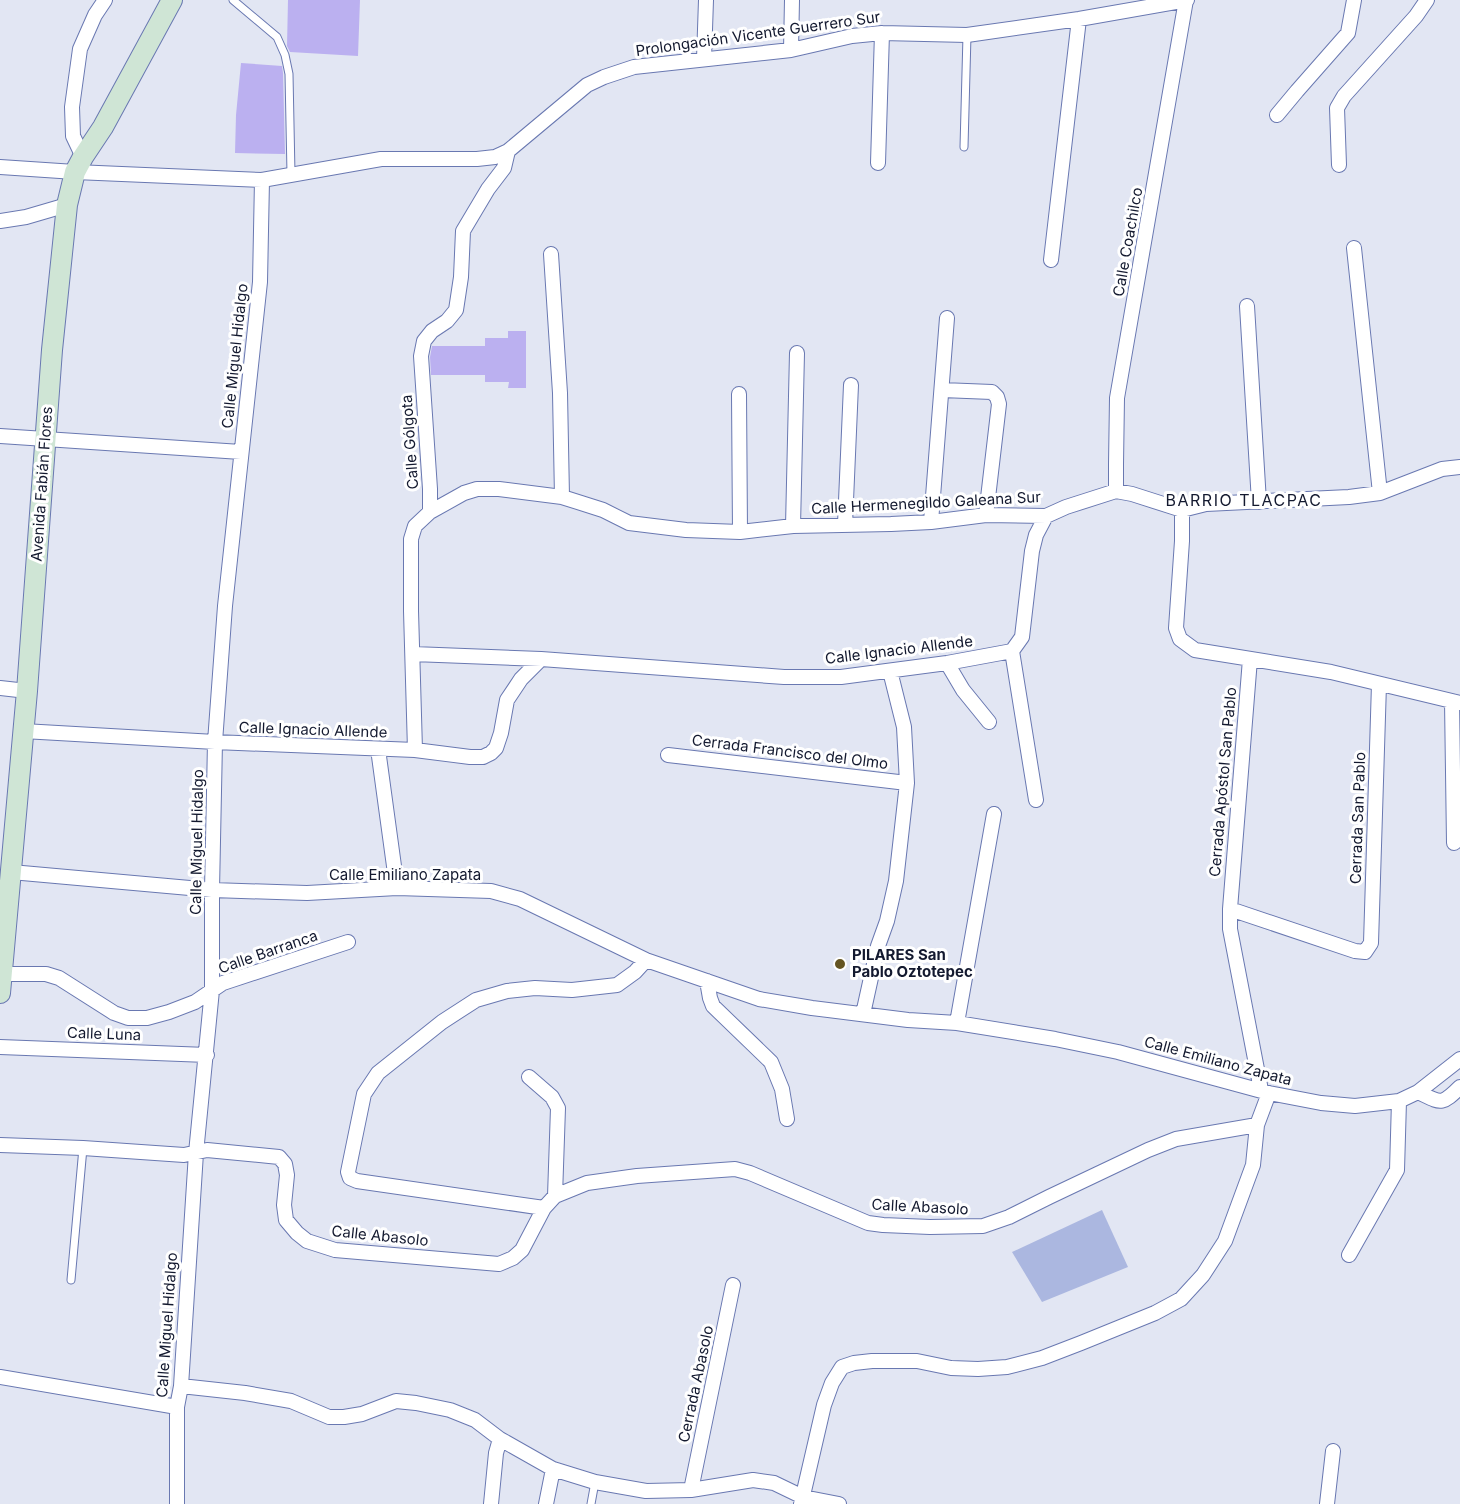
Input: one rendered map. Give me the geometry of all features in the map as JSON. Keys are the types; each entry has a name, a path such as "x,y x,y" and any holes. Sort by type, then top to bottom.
{"main road":[{"name":"Avenida Fabián Flores","path":"1,984 27,691 52,350 66,205 79,165 103,127 172,0"}],"street":[{"path":"79,165 73,136 72,107 80,48 95,15 105,0"},
{"path":"704,59 706,0"},
{"path":"791,50 792,0"},
{"name":"Prolongación Vicente Guerrero Sur","path":"0,167 79,165 262,180 381,159 495,157 508,152 587,85 634,67 791,50 852,36 882,33 967,34 1079,19 1187,0"},
{"name":"Calle Coachilco","path":"1116,491 1117,398 1187,0"},
{"path":"1277,115 1348,33 1354,0"},
{"path":"1339,165 1337,108 1344,96 1416,16 1427,0"},
{"path":"1051,260 1079,19"},
{"path":"878,163 882,33"},
{"name":"Calle Gólgota","path":"430,512 421,356 424,341 456,310 461,277 463,231 488,189 504,168 508,152"},
{"name":"Calle Miguel Hidalgo","path":"177,1504 177,1407 181,1386 196,1153 212,990 215,742 225,606 260,282 262,180"},
{"path":"0,221 26,217 66,205"},
{"path":"1354,248 1380,493"},
{"path":"551,254 560,393 562,497"},
{"path":"1247,306 1259,502"},
{"path":"931,522 947,318"},
{"path":"793,526 796,353"},
{"path":"845,524 851,385"},
{"path":"942,390 992,392 998,397 986,515"},
{"path":"739,394 740,532"},
{"path":"0,436 241,452"},
{"path":"1116,491 1182,510 1206,504 1349,497 1380,493 1442,469 1460,467"},
{"name":"Calle Hermenegildo Galeana Sur","path":"430,512 464,493 477,489 499,489 562,497 603,510 629,523 686,530 740,532 793,526 931,522 986,515 1046,516 1116,491"},
{"path":"1182,510 1176,628 1180,639 1195,650 1331,672 1456,702 1454,843"},
{"path":"415,750 411,539 415,526 430,512"},
{"path":"1036,800 1012,651 1022,637 1032,551 1036,535 1046,516"},
{"name":"Calle Ignacio Allende","path":"413,654 541,659 784,677 842,677 947,663 1012,651"},
{"name":"Calle Ignacio Allende","path":"23,731 415,750 483,757 496,748 507,700 521,679 541,659"},
{"name":"Cerrada Apóstol San Pablo","path":"1250,659 1230,929 1265,1091"},
{"path":"947,663 963,690 989,722"},
{"path":"863,1014 878,946 887,921 896,881 907,783 904,727 890,671"},
{"name":"Cerrada San Pablo","path":"1230,909 1355,951 1365,952 1371,943 1379,684"},
{"path":"0,688 27,691"},
{"path":"378,749 397,888"},
{"name":"Cerrada Francisco del Olmo","path":"668,754 907,783"},
{"path":"957,1023 994,814"},
{"name":"Calle Emiliano Zapata","path":"11,873 212,890 306,893 397,888 491,891 520,898 646,960 759,999 908,1020 957,1023 1055,1039 1118,1052 1265,1091 1321,1103 1355,1106 1400,1101 1418,1092 1460,1059"},
{"name":"Calle Barranca","path":"1,984 46,974 59,978 114,1013 128,1018 147,1018 195,1002 223,982 348,942"},
{"path":"544,1208 357,1181 350,1178 348,1172 364,1094 378,1073 442,1022 476,1000 507,991 535,988 572,990 617,984 635,972 646,960"},
{"path":"707,981 714,1006 771,1062 782,1089 787,1119"},
{"name":"Calle Luna","path":"0,1047 207,1055"},
{"path":"529,1077 552,1097 558,1108 555,1196"},
{"path":"1418,1092 1438,1101 1448,1100 1460,1087"},
{"path":"802,1500 824,1405 832,1383 842,1367 872,1360 917,1361 951,1368 1007,1367 1061,1351 1155,1313 1182,1299 1203,1275 1225,1240 1253,1165 1257,1125 1265,1091"},
{"path":"1349,1255 1397,1170 1400,1101"},
{"name":"Calle Abasolo","path":"0,1145 184,1155 207,1150 279,1157 285,1164 287,1175 284,1205 286,1220 307,1242 335,1250 499,1264 513,1258 522,1250 544,1208 555,1196 587,1183 637,1176 735,1168 868,1223 930,1227 983,1226 1009,1217 1148,1150 1176,1139 1257,1125"},
{"name":"Cerrada Abasolo","path":"691,1490 733,1285"},
{"path":"0,1377 177,1407"},
{"path":"181,1386 291,1401 329,1417 362,1414 396,1401 416,1403 450,1410 476,1420 500,1439 553,1469 595,1482 646,1491 691,1490 753,1480 774,1483 802,1500 839,1504"},
{"path":"491,1504 496,1453 500,1439"},
{"path":"1327,1504 1333,1450"},
{"path":"546,1504 553,1469"}],"lane":[{"path":"233,0 277,37 285,55 289,74 291,174"},
{"path":"964,147 967,34"},
{"path":"71,1280 83,1148"},
{"path":"591,1504 595,1482"}],"shaded area":[{"path":"1102,1210 1128,1267 1042,1302 1012,1252"}],"building":[{"path":"288,0 360,0 358,56 290,52 287,46"},
{"path":"241,63 282,66 285,154 235,153"},
{"path":"508,331 526,331 526,388 508,388 509,382 485,382 485,375 431,375 432,346 485,346 485,338 508,338"}],"place":[{"name":"PILARES San Pablo Oztotepec","path":"840,964"}],"district":[{"name":"BARRIO TLACPAC","path":"1244,500"}]}
